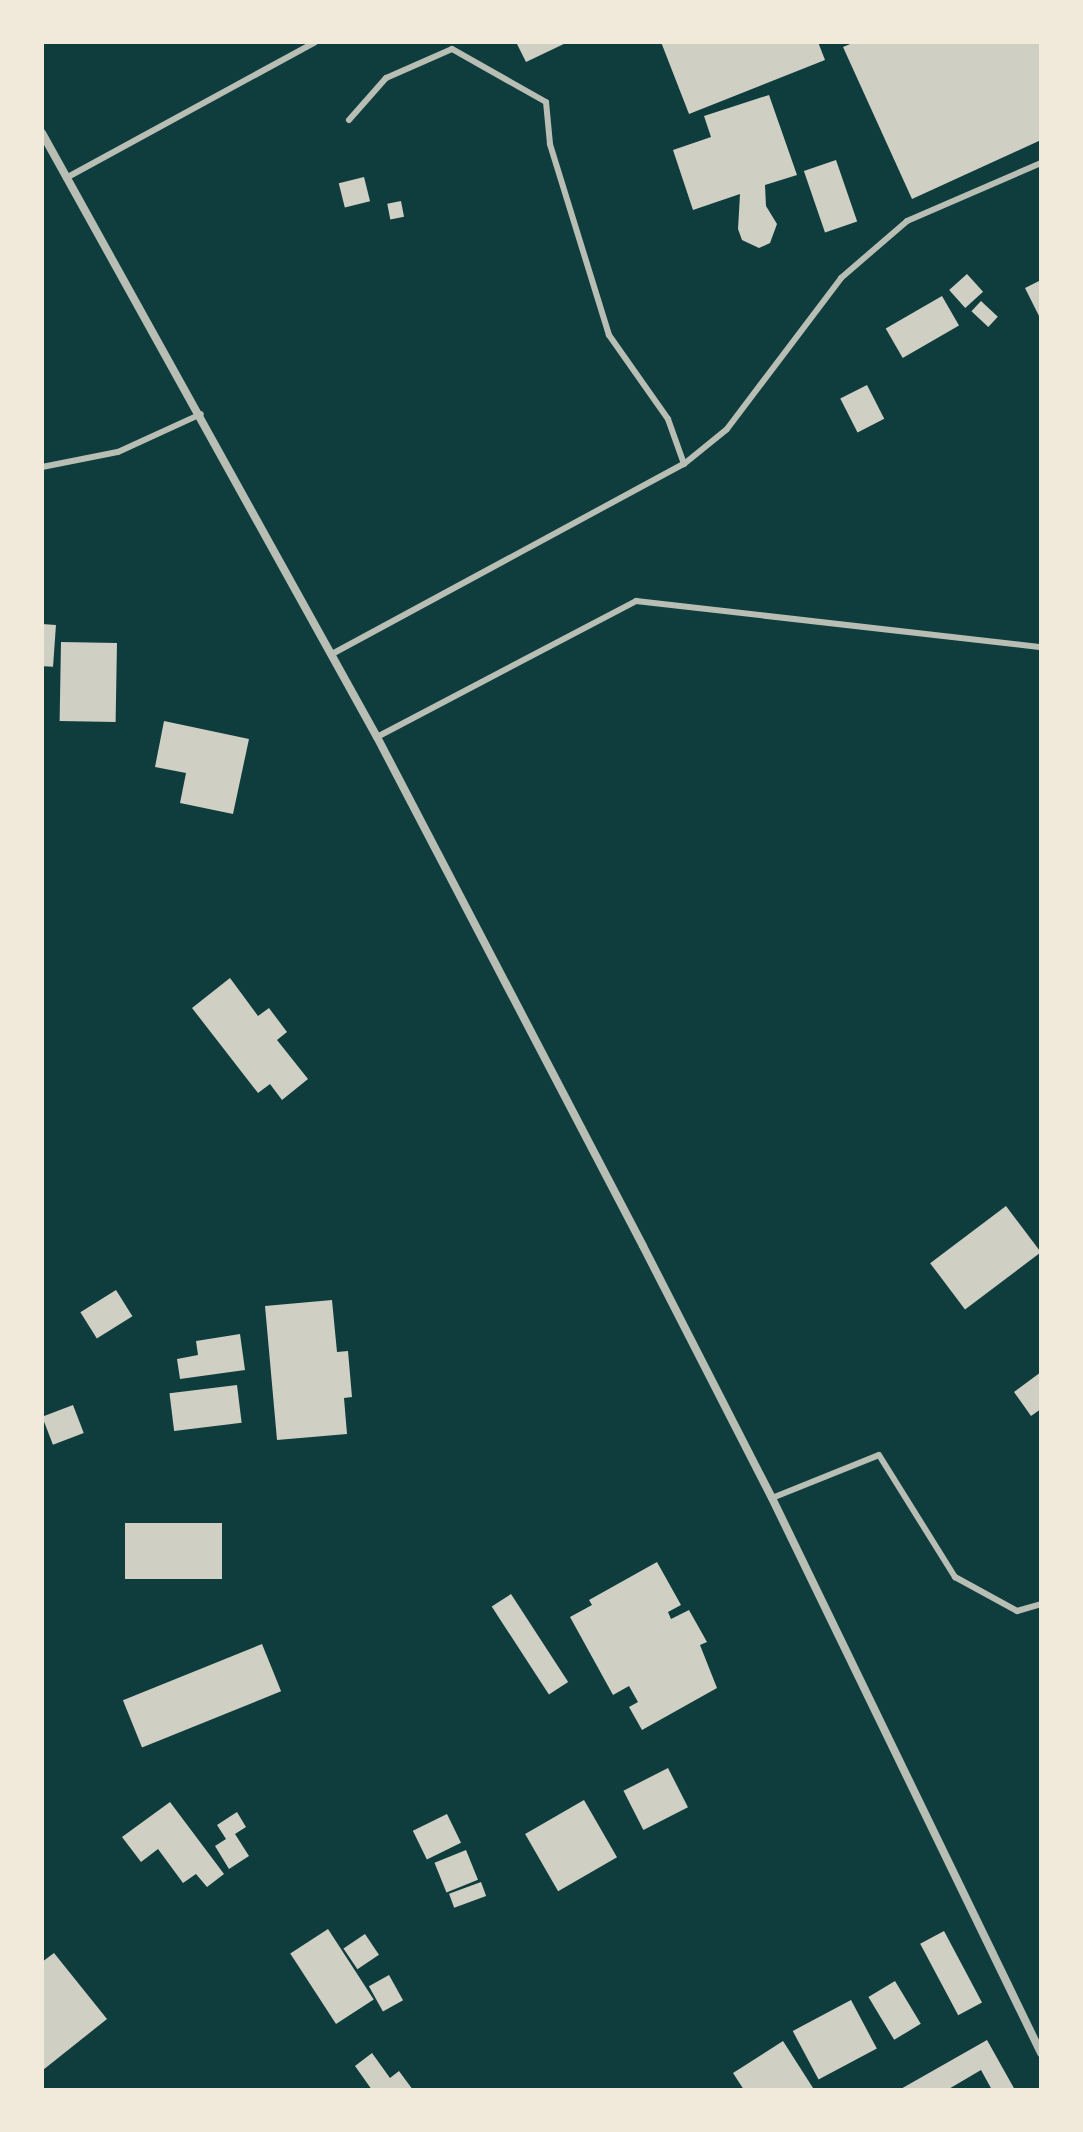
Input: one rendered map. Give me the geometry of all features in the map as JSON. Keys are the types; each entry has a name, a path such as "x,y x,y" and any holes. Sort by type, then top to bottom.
{"street":[{"path":"42,133 201,414 377,737 772,1498 1041,2053"}],"lane":[{"path":"66,178 315,42"},
{"path":"349,120 386,78 452,49 546,102 550,144 609,335 668,419 684,464"},
{"path":"332,654 684,464 727,429 841,278 907,221 1041,163"},
{"path":"42,467 118,452 201,414"},
{"path":"377,737 636,601 1041,647"},
{"path":"772,1498 879,1455 955,1577 1017,1611 1041,1604"}],"building":[{"path":"516,42 568,42 526,62"},
{"path":"661,42 818,42 825,60 689,114"},
{"path":"855,42 1041,42 1041,140 912,199 843,47"},
{"path":"769,95 797,175 765,185 766,206 777,224 770,243 759,248 742,240 738,229 740,194 693,210 673,150 711,137 704,116"},
{"path":"836,160 857,221 825,233 804,171"},
{"path":"364,177 370,201 345,208 339,183"},
{"path":"401,201 404,217 390,219 387,204"},
{"path":"967,274 983,292 965,308 949,290"},
{"path":"1041,280 1041,320 1025,288"},
{"path":"942,296 959,325 903,358 886,328"},
{"path":"981,301 998,317 988,327 971,311"},
{"path":"867,385 884,419 858,432 840,399"},
{"path":"42,624 56,625 53,667 42,666"},
{"path":"61,642 117,643 116,722 60,721"},
{"path":"164,721 249,739 233,814 180,803 186,773 155,767"},
{"path":"230,978 258,1016 269,1008 287,1032 277,1040 308,1079 282,1100 270,1084 258,1093 192,1008"},
{"path":"1006,1206 1041,1252 965,1309 930,1263"},
{"path":"116,1290 132,1316 97,1339 80,1312"},
{"path":"332,1300 337,1352 348,1351 352,1397 344,1398 347,1434 277,1440 265,1306"},
{"path":"240,1334 245,1370 180,1379 177,1359 198,1355 196,1341"},
{"path":"1041,1372 1041,1409 1031,1416 1014,1392"},
{"path":"237,1385 242,1423 174,1431 170,1393"},
{"path":"73,1405 84,1433 53,1445 42,1417"},
{"path":"125,1523 222,1523 222,1579 125,1579"},
{"path":"657,1562 681,1605 668,1612 671,1619 689,1610 707,1642 700,1645 717,1688 642,1730 629,1707 638,1702 629,1686 613,1695 570,1617 592,1605 589,1600"},
{"path":"511,1594 568,1682 549,1695 492,1607"},
{"path":"262,1644 281,1691 142,1747 123,1700"},
{"path":"668,1768 688,1807 643,1830 623,1791"},
{"path":"584,1800 617,1857 558,1891 525,1834"},
{"path":"170,1802 224,1874 207,1887 196,1874 183,1883 158,1849 141,1862 122,1837"},
{"path":"237,1812 246,1827 235,1834 249,1856 229,1869 215,1846 226,1839 217,1825"},
{"path":"447,1814 461,1843 427,1859 413,1831"},
{"path":"466,1850 478,1880 446,1892 434,1863"},
{"path":"481,1882 486,1896 454,1908 449,1894"},
{"path":"328,1929 374,1999 336,2024 290,1954"},
{"path":"944,1931 982,2003 958,2015 920,1944"},
{"path":"365,1934 379,1955 357,1969 343,1949"},
{"path":"54,1953 107,2019 43,2070 42,1962"},
{"path":"389,1975 403,2000 383,2012 369,1986"},
{"path":"895,1981 921,2024 894,2040 868,1997"},
{"path":"851,2000 877,2049 819,2080 793,2031"},
{"path":"987,2040 1015,2090 992,2090 981,2070 947,2090 899,2090"},
{"path":"783,2041 813,2088 744,2090 733,2073"},
{"path":"372,2053 390,2078 399,2071 413,2090 372,2090 355,2066"}]}
